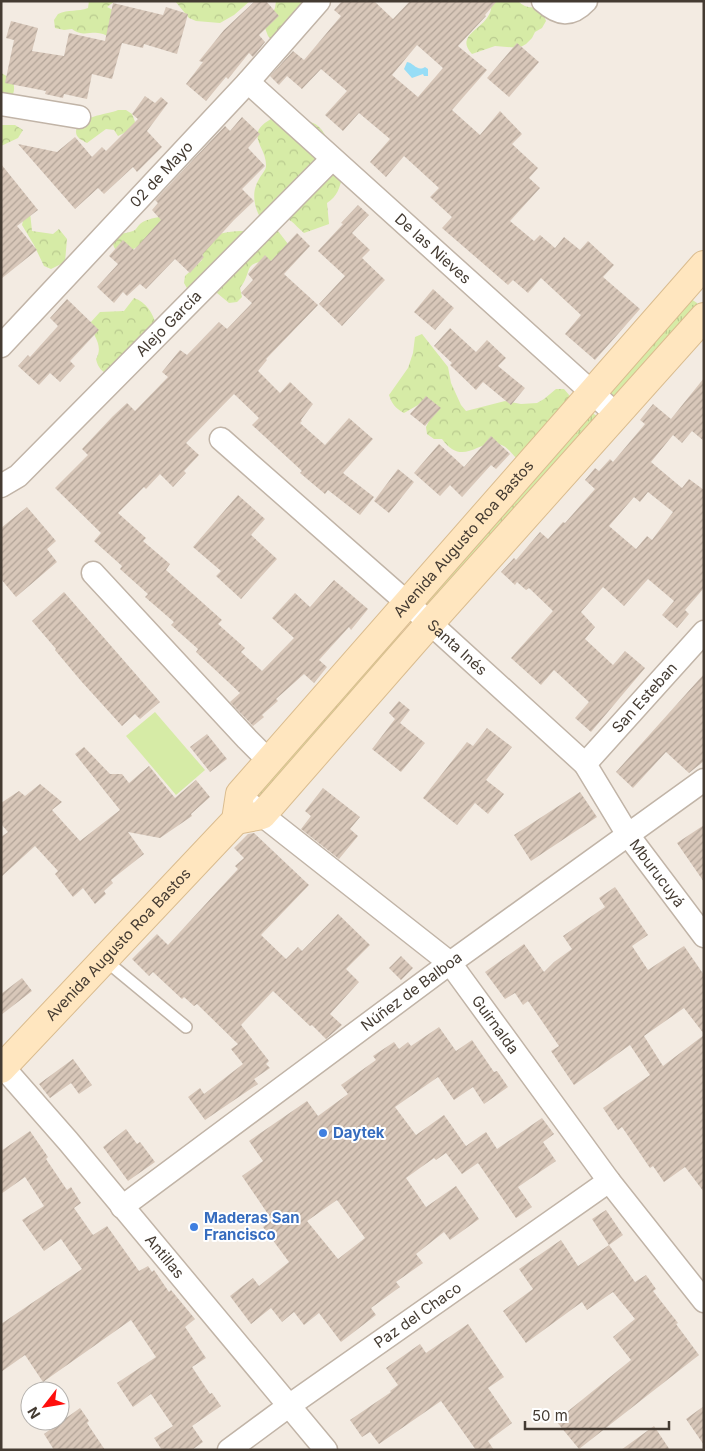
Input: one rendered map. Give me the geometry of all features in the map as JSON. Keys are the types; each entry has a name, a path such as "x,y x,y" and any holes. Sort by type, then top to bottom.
{"main road":[{"name":"Avenida Augusto Roa Bastos","path":"246,810 269,761 592,392 701,274"},
{"name":"Avenida Augusto Roa Bastos","path":"2,1067 246,810 430,623 704,317"}],"street":[{"name":"02 de Mayo","path":"1,346 248,82 319,1"},
{"path":"543,1 560,12 571,12 583,4"},
{"name":"De las Nieves","path":"248,82 617,415"},
{"path":"1,104 79,117"},
{"name":"Alejo García","path":"1,486 18,476 332,159"},
{"name":"Santa Inés","path":"221,439 430,623 584,764 628,835"},
{"path":"93,573 269,761"},
{"name":"San Esteban","path":"584,764 704,632"},
{"name":"Núñez de Balboa","path":"122,1207 450,962 704,780"},
{"name":"Guirnalda","path":"246,810 450,962 609,1181 704,1301"},
{"name":"Mburucuyá","path":"628,835 704,936"},
{"name":"Antillas","path":"2,1067 68,1141 290,1404 326,1450"},
{"name":"Paz del Chaco","path":"229,1450 290,1404 609,1181"}],"lane":[{"path":"105,960 186,1028"}],"green space":[{"path":"89,1 115,1 107,7 115,11 107,36 97,33 81,33 72,29 55,28 54,20 58,14 88,8"},
{"path":"175,1 250,1 234,15 220,23 196,21 189,18"},
{"path":"276,1 318,1 274,42 268,36 265,28 275,8"},
{"path":"491,1 518,1 527,7 537,7 543,13 546,21 542,28 535,32 526,44 519,48 495,46 472,54 467,47 467,40 487,18 491,10"},
{"path":"1,73 12,79 14,91 11,97 1,105"},
{"path":"118,110 126,110 132,114 135,122 132,129 118,136 114,130 106,129 87,143 77,136 77,127 86,119"},
{"path":"271,119 310,122 316,125 326,136 343,176 336,195 327,203 329,224 304,233 288,219 261,219 255,204 254,194 266,166 257,136 263,125"},
{"path":"1,125 15,125 23,130 18,138 1,146"},
{"path":"30,212 32,231 53,234 59,229 67,239 65,262 51,269 44,266 22,225 24,217"},
{"path":"159,217 163,218 139,246 128,252 117,252 113,246 114,238 135,230 144,221"},
{"path":"236,231 278,231 288,244 271,261 252,265 240,288 242,297 237,302 229,303 211,288 188,290 184,283 185,276 202,260 203,252 216,235"},
{"path":"134,298 148,308 156,325 111,376 98,365 96,359 99,349 90,323 100,312 124,311"},
{"path":"691,299 698,306 614,397 610,391"},
{"path":"422,334 448,367 451,383 461,405 466,411 505,401 521,404 537,403 556,389 564,389 575,402 517,459 507,448 499,444 484,445 464,452 457,451 442,439 434,439 427,434 426,427 430,419 425,401 404,413 394,406 389,395 408,368 413,353 415,337"},
{"path":"591,412 598,418 429,607 425,603"},
{"path":"399,632 403,636 257,800 254,797"},
{"path":"155,712 205,770 176,795 126,736"}],"water":[{"path":"407,62 418,68 425,67 428,69 428,76 423,74 412,78 404,69"}],"building":[{"path":"255,1 266,1 279,16 259,35 265,42 253,57 249,53 228,79 226,77 206,101 186,84 203,62 199,61 224,30"},
{"path":"342,1 374,1 393,19 410,1 497,1 486,16 458,46 487,70 452,110 480,135 500,111 522,134 512,144 538,168 529,178 540,188 510,221 534,241 540,235 555,248 564,237 580,250 588,241 614,265 603,277 640,309 595,360 565,334 581,315 541,278 528,293 513,280 508,285 442,228 452,217 430,197 439,188 404,156 386,177 370,162 390,139 359,113 343,131 325,115 347,91 321,69 302,89 287,76 279,85 270,76 293,51 304,60 341,16 334,10","holes":["417,45 443,68 418,97 392,75"]},
{"path":"113,3 163,15 166,7 188,14 177,54 144,44 143,48 122,43 112,79 92,74 87,99 64,94 63,98 45,94 46,91 5,83 14,40 6,38 11,21 38,28 32,51 64,56 69,33 105,41"},
{"path":"517,43 539,62 509,97 487,78"},
{"path":"145,96 155,103 161,97 168,103 147,131 162,147 137,172 133,167 104,194 98,188 75,209 18,144 57,152 75,137 92,157 102,147 106,151 138,119 132,114"},
{"path":"242,117 260,134 248,148 265,166 242,189 254,201 202,255 204,257 190,273 175,259 146,289 140,284 127,296 123,292 114,303 97,287 118,264 109,256 123,240 134,250 161,220 152,210 158,203 155,200 225,126 230,131"},
{"path":"1,164 38,210 17,226 37,250 1,279"},
{"path":"358,205 369,215 352,233 370,250 362,258 385,280 342,326 319,304 345,276 318,251"},
{"path":"297,233 310,246 284,274 318,305 266,359 258,371 280,393 290,382 313,404 300,423 325,445 349,418 373,439 343,473 374,497 360,515 328,490 325,494 300,473 302,471 252,425 259,418 234,394 186,443 199,455 184,471 186,473 173,487 160,474 118,513 146,538 143,541 170,564 166,570 222,620 218,624 245,648 241,652 262,671 294,638 272,618 295,593 310,607 334,580 368,609 351,630 349,627 319,660 327,667 314,683 304,674 276,699 278,701 253,726 230,702 240,693 196,652 198,649 171,625 174,622 145,597 148,594 120,569 122,566 94,541 101,533 55,488 88,455 82,449 113,416 127,403 135,411 168,377 162,372 180,350 187,355 219,322 227,329 252,303 241,293 253,280 248,274 265,255 271,261"},
{"path":"433,289 454,308 435,330 414,312"},
{"path":"67,299 99,330 70,361 75,366 60,382 50,373 39,385 18,366 28,355 30,357 58,326 50,318"},
{"path":"450,328 476,352 487,340 506,358 498,366 525,388 511,405 483,382 476,390 450,365 452,363 434,346"},
{"path":"704,378 704,441 692,431 682,443 673,435 651,462 682,488 689,479 704,490 704,588 685,610 689,614 677,628 662,615 674,601 648,579 624,606 603,587 581,612 595,627 585,639 613,665 625,651 645,668 591,732 575,718 589,702 554,670 541,685 511,658 553,611 529,588 526,590 517,582 515,585 501,572 514,558 516,560 540,532 548,539 563,522 565,523 595,489 585,480 595,468 599,471 610,459 613,462 645,424 640,420 653,404 671,419","holes":["648,492 673,512 652,540 647,536 636,549 609,526 634,497 640,502"]},
{"path":"426,396 441,408 425,426 410,414"},
{"path":"491,436 510,454 496,469 491,465 462,497 450,485 440,496 414,473 439,444 464,467"},
{"path":"398,469 414,482 389,513 374,501"},
{"path":"238,495 265,519 251,535 277,559 241,599 216,576 221,571 193,547"},
{"path":"27,507 56,541 47,549 57,562 16,597 1,579 1,528"},
{"path":"64,592 160,702 140,719 135,714 122,726 81,681 32,621"},
{"path":"704,674 704,761 689,773 666,752 633,788 616,772"},
{"path":"399,701 410,710 400,723 425,743 401,772 372,749 395,719 389,713"},
{"path":"487,728 512,747 486,780 504,794 488,814 475,803 457,825 423,798 467,742 473,746"},
{"path":"207,734 227,759 210,772 190,747"},
{"path":"84,747 110,774 122,774 129,783 149,766 175,798 196,780 210,797 191,814 192,816 160,838 128,832 144,854 111,880 113,883 104,891 106,894 95,904 83,888 73,897 55,874 58,871 35,846 1,877 1,837 8,832 1,824 1,803 19,791 25,796 40,784 62,802 52,810 80,841 120,810 75,754"},
{"path":"323,788 360,817 350,829 358,836 339,859 301,829 311,816 305,811"},
{"path":"580,792 597,817 531,861 514,835"},
{"path":"704,825 704,882 677,843"},
{"path":"254,833 309,885 261,935 286,959 298,947 302,951 338,914 370,945 346,969 359,982 330,1014 342,1025 326,1039 273,991 241,1025 269,1061 266,1064 270,1068 254,1079 258,1084 205,1120 188,1097 200,1088 204,1094 243,1064 231,1049 238,1044 197,1004 194,1006 184,997 182,999 153,972 149,976 132,959 157,934 168,945 238,869 235,866 244,858 234,848 248,834"},
{"path":"615,887 648,935 632,946 648,970 684,946 704,975 704,1034 684,1008 644,1036 663,1066 704,1035 704,1192 685,1167 664,1182 653,1166 650,1168 622,1127 618,1130 603,1108 650,1075 630,1045 574,1085 551,1051 559,1046 528,1001 523,1005 515,993 505,999 485,972 524,944 544,972 572,949 563,936 605,907 599,898"},
{"path":"401,956 413,968 401,980 389,968"},
{"path":"22,978 32,991 1,1015 1,994"},
{"path":"439,1027 456,1051 472,1040 494,1072 497,1071 508,1087 484,1104 473,1087 454,1100 438,1077 395,1107 416,1135 444,1115 466,1146 486,1132 497,1149 542,1118 554,1134 543,1142 556,1161 518,1187 532,1207 516,1218 478,1163 462,1174 446,1153 436,1160 434,1158 406,1178 426,1207 456,1186 479,1219 450,1240 444,1232 416,1254 423,1263 396,1282 400,1287 371,1308 376,1315 341,1342 319,1313 304,1325 294,1312 282,1322 271,1308 251,1324 230,1296 253,1278 259,1286 289,1262 263,1227 272,1220 242,1176 263,1161 249,1141 307,1101 318,1116 348,1094 341,1085 376,1060 373,1056 394,1042 399,1049 408,1042 411,1046","holes":["337,1200 365,1238 338,1259 307,1221"]},
{"path":"73,1059 92,1085 79,1094 71,1083 50,1098 39,1084"},
{"path":"126,1129 137,1144 140,1142 155,1162 128,1181 103,1147"},
{"path":"30,1131 67,1190 71,1187 81,1203 74,1208 93,1235 107,1226 139,1271 148,1266 152,1272 154,1270 169,1292 171,1290 195,1319 185,1327 206,1358 192,1367 210,1394 212,1393 221,1406 192,1426 203,1442 192,1450 162,1450 154,1438 173,1426 151,1394 133,1407 117,1383 156,1357 131,1320 44,1381 42,1381 25,1355 1,1372 1,1324 82,1269 61,1239 44,1251 22,1220 44,1206 25,1177 1,1194 1,1151"},
{"path":"606,1210 623,1235 609,1245 592,1219"},
{"path":"561,1240 578,1266 609,1245 635,1282 646,1275 656,1289 653,1291 678,1323 676,1324 699,1355 579,1449 556,1421 631,1360 613,1337 635,1319 613,1292 587,1310 582,1302 526,1343 503,1311 533,1289 519,1269"},
{"path":"468,1324 504,1377 488,1388 512,1423 488,1441 494,1450 476,1450 441,1401 379,1444 370,1432 362,1437 350,1420 391,1392 398,1385 386,1368 420,1344 426,1353"},
{"path":"704,1406 704,1445 686,1419"},
{"path":"80,1408 89,1421 87,1423 105,1450 54,1450 44,1434 48,1431 70,1431 70,1415"},
{"path":"654,1426 670,1450 621,1450"}],"place":[{"name":"Daytek","path":"323,1133"},
{"name":"Maderas San Francisco","path":"194,1227"}]}
